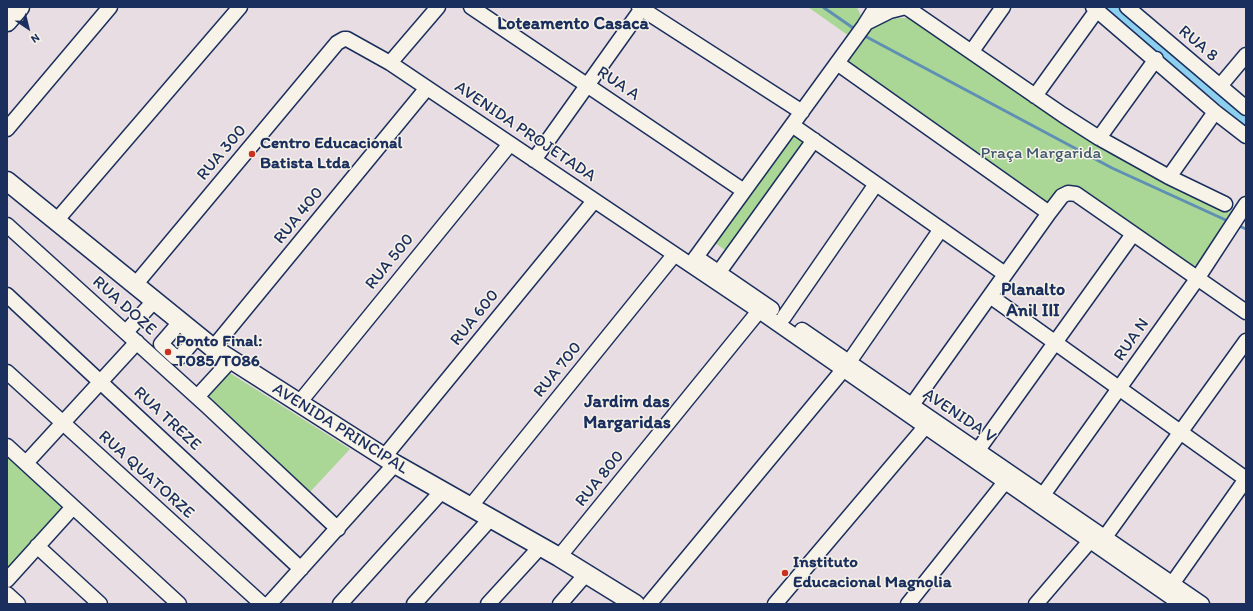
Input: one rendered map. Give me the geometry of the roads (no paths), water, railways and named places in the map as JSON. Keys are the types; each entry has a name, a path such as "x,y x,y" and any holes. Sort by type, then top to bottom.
{"main road":[{"name":"AVENIDA PRINCIPAL","path":"7,181 213,348 389,461 541,546 638,604"}],"street":[{"path":"7,129 110,7"},
{"path":"56,221 240,7"},
{"path":"390,63 438,7"},
{"name":"RUA A","path":"471,7 744,191"},
{"path":"866,24 867,7"},
{"path":"693,261 866,24 876,7"},
{"path":"866,24 890,11 906,7 1099,138 1225,204"},
{"path":"972,51 1003,7"},
{"name":"RUA 8","path":"1127,7 1246,108"},
{"path":"534,160 641,8 802,112"},
{"path":"1035,96 1095,9 1156,59 1215,112 1246,136"},
{"name":"AVENIDA PROJETADA","path":"337,43 344,38 347,39 390,63 674,256 693,261"},
{"name":"RUA 300","path":"135,285 337,43"},
{"path":"1220,86 1246,55"},
{"path":"1099,138 1156,59"},
{"path":"837,63 1049,213"},
{"name":"RUA 400","path":"213,348 427,88"},
{"path":"1169,176 1215,112"},
{"path":"792,125 1005,274"},
{"path":"719,272 814,140"},
{"name":"RUA 500","path":"299,403 510,144"},
{"path":"784,317 876,184"},
{"path":"912,405 1049,213 1062,196 1068,193 1076,194 1246,312"},
{"name":"RUA 600","path":"269,604 338,530 389,461 594,201"},
{"name":"RUA N","path":"1044,495 1197,279 1243,208"},
{"name":"RUA DOZE","path":"7,225 197,397 338,530"},
{"path":"638,604 846,366 941,229"},
{"path":"978,450 1054,342 1133,234"},
{"name":"RUA 700","path":"470,507 674,256"},
{"name":"AVENIDA V","path":"693,261 719,272 784,317 925,427 1172,597 1202,604"},
{"name":"AVENIDA V","path":"693,261 758,311 912,405 1104,537 1172,597"},
{"name":"RUA TREZE","path":"7,295 302,569"},
{"path":"990,296 1246,479 1172,597"},
{"path":"126,332 154,301"},
{"name":"RUA 800","path":"559,557 758,311"},
{"path":"180,322 161,343 161,346 175,357 180,357 198,336"},
{"path":"1104,537 1246,341"},
{"path":"26,463 137,342"},
{"path":"197,397 231,360"},
{"name":"RUA QUATORZE","path":"7,372 262,604"},
{"path":"775,604 925,427"},
{"path":"7,446 179,604"},
{"path":"908,604 1005,482"},
{"path":"340,604 442,491"},
{"path":"7,580 73,507"},
{"path":"414,604 491,518"},
{"path":"1036,604 1090,541"},
{"path":"37,546 100,604"},
{"path":"488,604 541,546"},
{"path":"560,604 586,574"},
{"path":"7,594 18,604"}],"waterway":[{"path":"823,7 856,30"},
{"path":"1110,7 1246,120"},
{"path":"863,35 1112,168 1230,222"},
{"path":"1237,225 1246,229"}],"place":[{"name":"Centro Educacional Batista Ltda","path":"252,154"},
{"name":"Ponto Final: T085/T086","path":"168,352"},
{"name":"Instituto Educacional Magnolia","path":"785,573"}],"district":[{"name":"Loteamento Casaca","path":"573,24"},
{"name":"Planalto Anil III","path":"1033,300"},
{"name":"Jardim das Margaridas","path":"627,412"}],"park label":[{"name":"Praça Margarida","path":"1041,154"}]}
